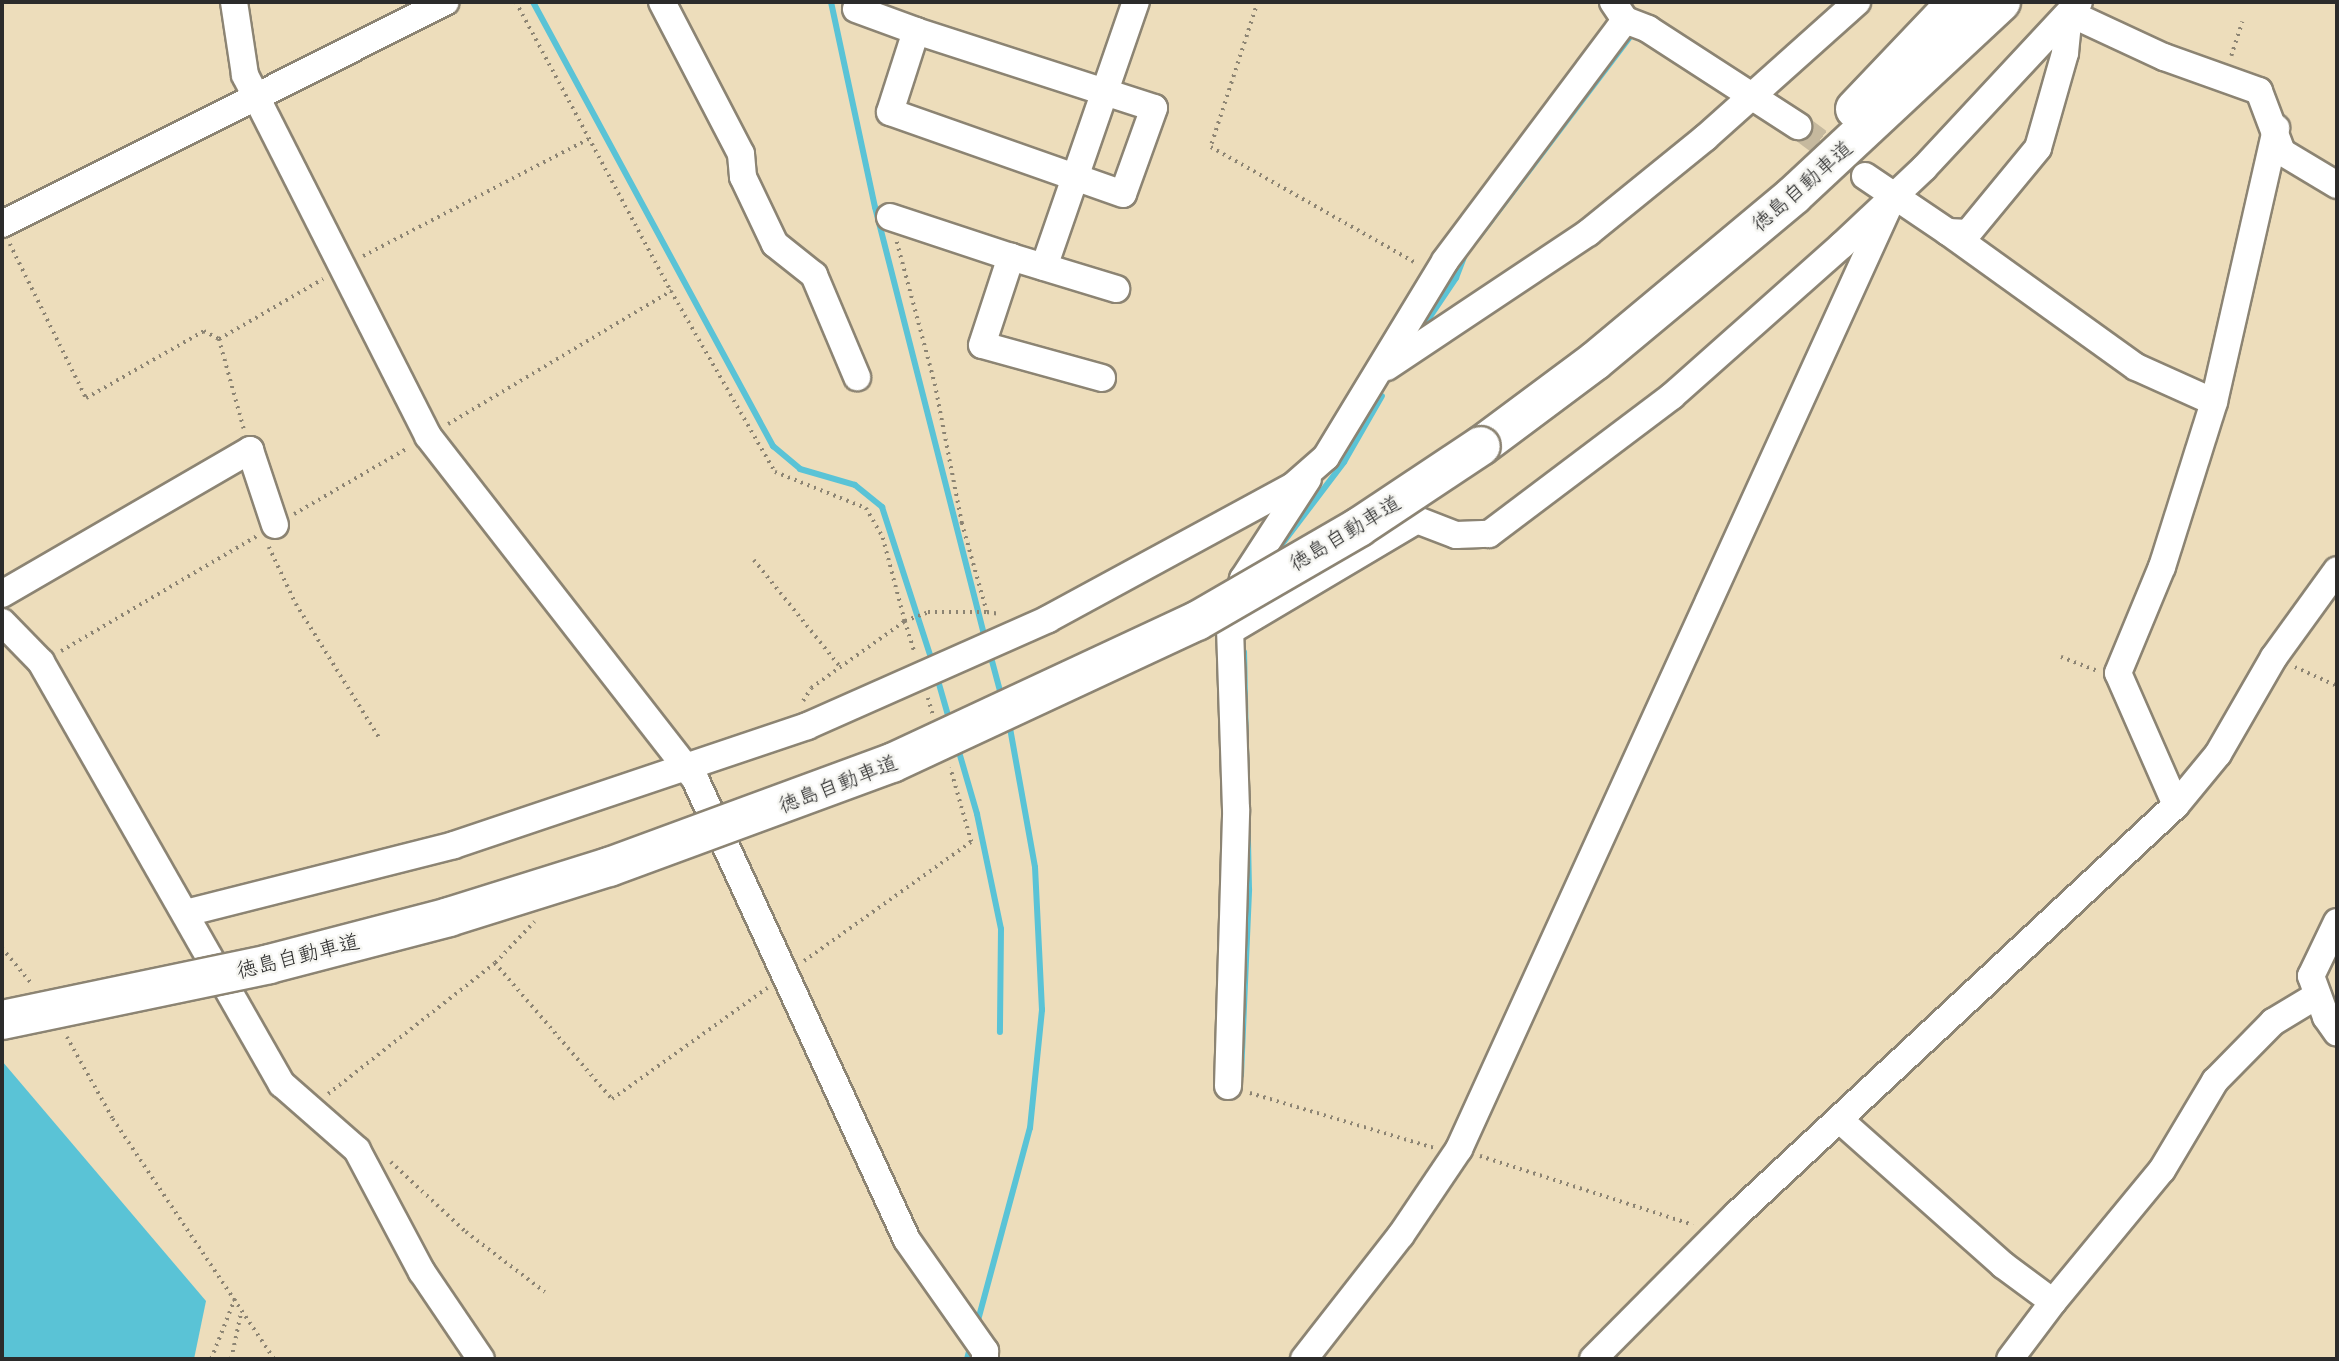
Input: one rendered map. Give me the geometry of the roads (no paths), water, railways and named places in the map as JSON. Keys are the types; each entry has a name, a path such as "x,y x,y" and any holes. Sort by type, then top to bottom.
{"highway":[{"name":"徳島自動車道","path":"1595,361 1783,184 1957,2"},
{"name":"徳島自動車道","path":"2,1020 269,964 449,917 609,867 880,768 1064,687 1197,621 1359,527 1481,446 1595,361 1794,195 2001,2"}],"street":[{"path":"234,2 245,75 428,436 688,767 907,1240 985,1355"},
{"path":"5,232 254,94 445,2"},
{"path":"662,2 741,154 743,177 775,244 814,275 857,377"},
{"path":"1044,267 1136,2"},
{"path":"1375,378 1397,358 1476,312 1588,233 1751,96 1857,2"},
{"path":"2074,7 2223,78 2259,91 2276,128 2282,152 2337,185"},
{"path":"1230,631 1417,520 1456,536 1489,534 1672,396 1893,197 2074,7"},
{"path":"1948,232 1968,233 2038,148 2074,7"},
{"path":"856,9 1154,108 1123,194 890,113 916,31"},
{"path":"1228,1086 1236,808 1230,631 1243,579 1375,378 1437,274 1619,11 1798,126"},
{"path":"2176,805 2118,673 2162,567 2214,402 2276,128"},
{"path":"1866,176 2136,367 2214,402"},
{"path":"1304,1359 1401,1235 1457,1152 1893,197"},
{"path":"890,217 1116,289"},
{"path":"1011,257 982,345 1102,378"},
{"path":"2,594 250,450 268,529"},
{"path":"186,913 454,845 688,767 897,689 1048,619 1313,472"},
{"path":"1593,1359 1718,1233 1841,1121 2176,805 2218,754 2274,657 2337,570"},
{"path":"2,622 41,662 186,913 248,1029 282,1084 307,1110 357,1150 422,1272 481,1359"},
{"path":"2337,922 2311,976 2337,1033"},
{"path":"2010,1359 2053,1302 2162,1170 2215,1081 2273,1022 2318,995"},
{"path":"1841,1121 2003,1265 2053,1302"}],"water":[{"path":"2,1061 206,1301 194,1359 2,1359"}],"waterway":[{"path":"533,2 773,446 800,469 855,485 882,507 930,655"},
{"path":"831,2 875,207 984,634"},
{"path":"1478,238 1629,38"},
{"path":"1427,321 1456,278 1465,254"},
{"path":"1279,548 1344,462 1382,396"},
{"path":"1241,1075 1249,889 1244,652"},
{"path":"992,661 1002,698"},
{"path":"939,684 950,722"},
{"path":"977,1324 1030,1128 1042,1010 1035,867 1009,722"},
{"path":"957,745 977,814 1001,929 1000,1032"},
{"path":"967,1359 971,1344"}],"tunnel":[{"path":"1798,126 1865,176"}]}
